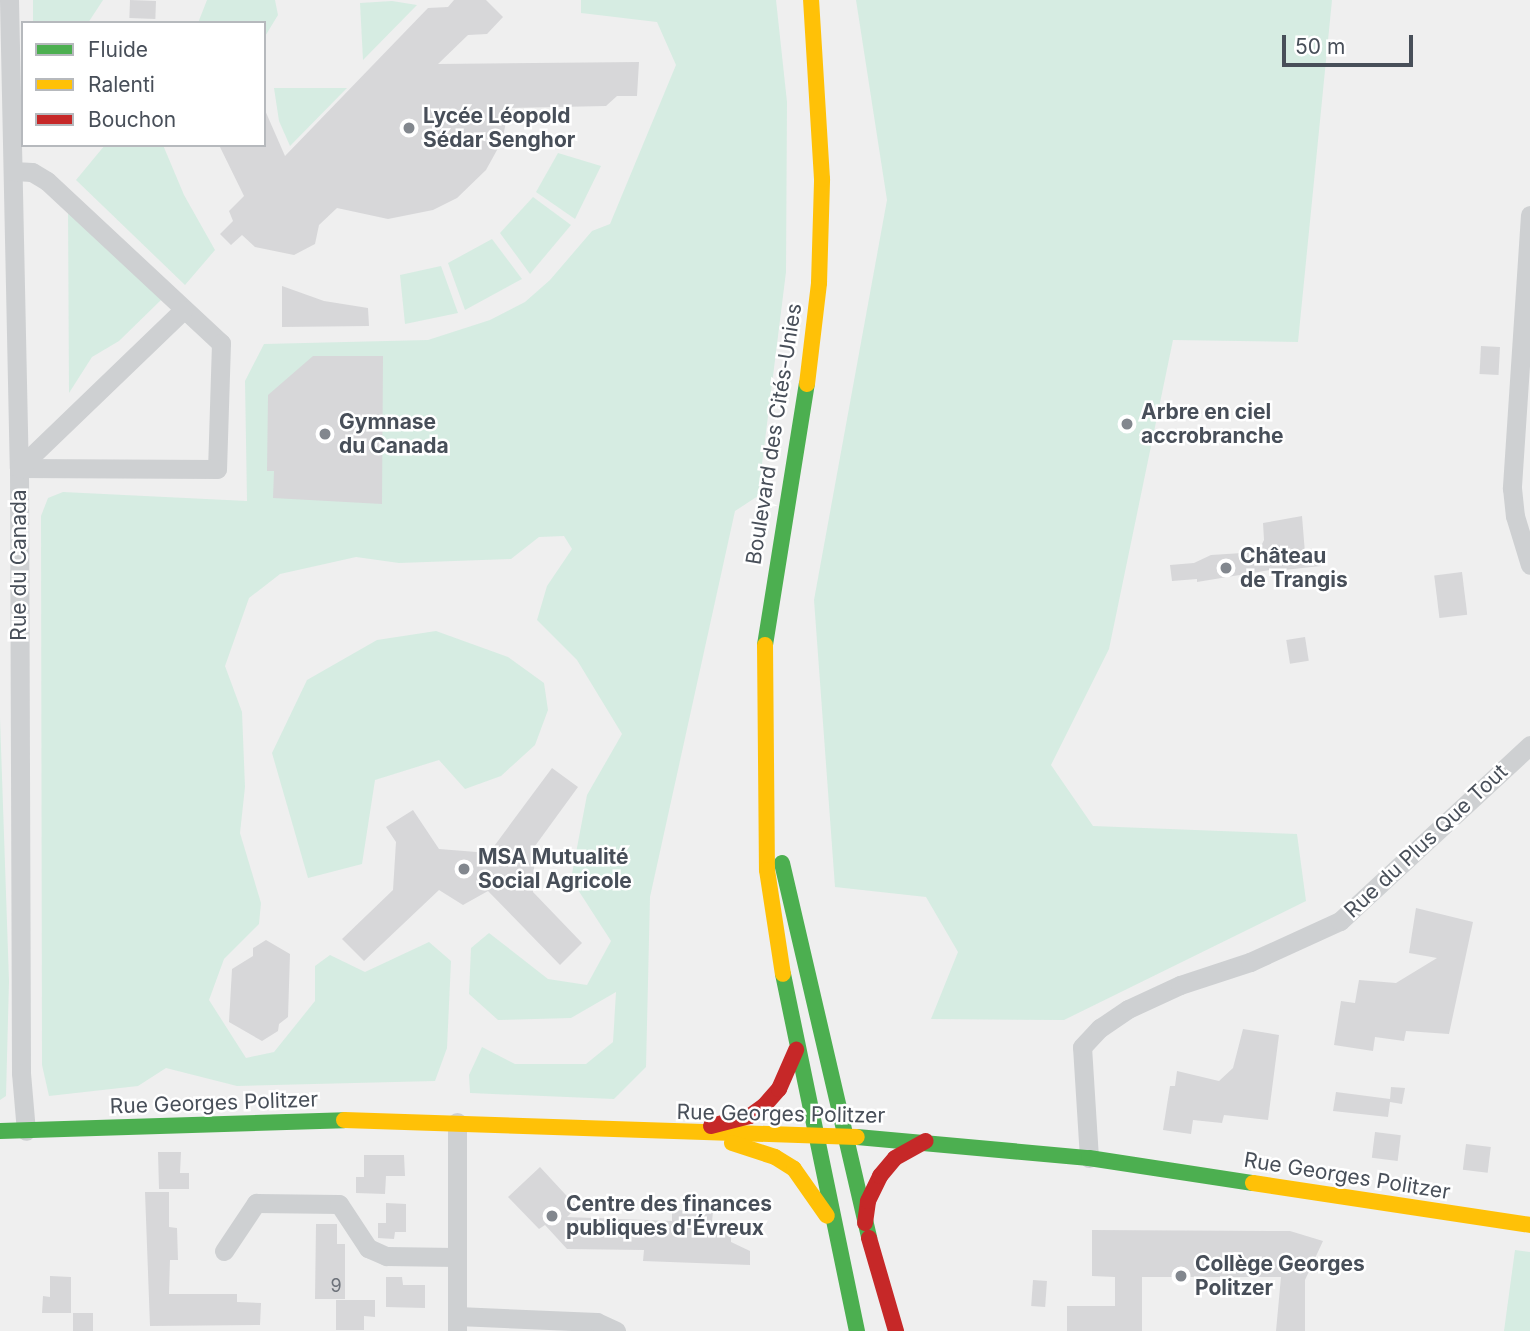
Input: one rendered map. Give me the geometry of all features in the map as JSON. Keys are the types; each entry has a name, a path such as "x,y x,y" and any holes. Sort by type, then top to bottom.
{"street":[{"name":"Rue du Canada","path":"9,0 19,468 21,1073 26,1131"},
{"name":"Boulevard des Cités-Unies","path":"811,0 822,179 819,283 811,363 766,623 766,791 773,929 796,1050 857,1331"},
{"path":"13,171 32,172 47,180 221,343 217,469 19,468"},
{"path":"1530,215 1525,389 1512,488 1515,516 1530,565"},
{"path":"19,468 183,310"},
{"name":"Rue du Plus Que Tout","path":"1089,1158 1082,1047 1100,1028 1128,1009 1180,985 1250,962 1340,920 1530,745"},
{"name":"Boulevard des Cités-Unies","path":"766,791 865,1223 896,1331"},
{"path":"685,1133 750,1116 764,1106 782,1085 796,1050"},
{"name":"Rue Georges Politzer","path":"0,1131 361,1119 926,1140 1089,1158 1530,1224"},
{"path":"457,1122 457,1324 597,1322 616,1331"},
{"path":"685,1133 727,1141 775,1157 794,1169 811,1188 837,1234"},
{"path":"865,1223 868,1201 880,1176 895,1158 926,1140"},
{"path":"223,1251 256,1203 339,1204 368,1248 386,1256 455,1257"}],"green space":[{"path":"33,0 103,0 89,21 33,21"},
{"path":"207,0 275,0 278,15 266,35 266,21 199,21"},
{"path":"581,0 776,0 787,102 786,272 758,496 735,511 650,897 646,1067 614,1099 470,1093 469,1075 482,1047 515,1064 586,1064 613,1042 616,992 571,1018 498,1020 469,994 471,948 489,933 548,979 587,985 611,941 571,879 587,795 622,734 577,660 537,620 547,586 572,549 564,536 539,537 511,559 399,563 356,557 280,574 249,598 225,666 242,712 245,787 240,833 261,903 259,924 224,959 209,1000 246,1058 274,1052 315,1001 315,966 330,955 365,972 429,942 451,961 447,1048 435,1081 237,1086 166,1068 138,1086 49,1096 42,1065 41,516 48,498 63,492 247,501 245,381 264,344 428,340 490,320 525,302 550,280 592,231 610,224 676,65 657,22 581,13"},
{"path":"856,0 1332,0 1298,342 1173,340 1109,649 1051,765 1093,826 1297,834 1306,901 1064,1020 931,1019 958,952 926,897 835,887 814,600 887,200"},
{"path":"392,1 417,5 363,60 360,3"},
{"path":"274,88 347,88 290,146 279,121"},
{"path":"103,147 164,147 184,195 215,250 185,285 76,180"},
{"path":"558,153 601,166 575,219 536,192"},
{"path":"533,197 571,225 530,274 500,233"},
{"path":"68,208 161,300 119,341 92,357 69,393"},
{"path":"492,239 522,279 465,310 448,263"},
{"path":"441,266 458,313 405,324 400,275"},
{"path":"436,631 508,657 544,683 548,710 535,745 501,776 465,789 439,760 375,780 362,864 308,878 272,753 307,680 377,640"},
{"path":"0,718 9,981 6,1096 0,1100"},
{"path":"1515,1250 1530,1252 1530,1331 1504,1331"}],"building":[{"path":"130,0 156,1 155,19 129,18"},
{"name":"Lycée Léopold Sédar Senghor","path":"454,0 486,0 503,17 487,34 468,35 438,64 639,62 637,96 617,96 606,106 509,108 502,141 486,170 457,198 433,210 388,219 337,208 319,225 315,244 294,255 255,247 242,235 231,245 220,234 233,221 229,211 244,196 220,147 266,147 266,113 285,156 428,8 448,7"},
{"path":"282,286 324,301 368,308 369,326 282,327"},
{"path":"1481,346 1500,347 1499,375 1480,374"},
{"name":"Gymnase du Canada","path":"313,356 383,356 382,504 273,498 274,471 267,471 268,395"},
{"name":"Château de Trangis","path":"1302,516 1305,553 1319,552 1321,566 1284,570 1278,577 1270,570 1197,582 1197,579 1172,581 1170,565 1194,563 1211,555 1258,552 1264,540 1263,523"},
{"path":"1462,572 1467,615 1439,618 1434,575"},
{"path":"1305,637 1309,661 1290,664 1286,640"},
{"name":"MSA Mutualité Social Agricole","path":"552,768 578,787 535,846 533,892 582,943 560,965 488,891 463,905 439,890 364,961 342,939 393,890 396,842 386,827 413,810 439,849 489,853"},
{"path":"1416,908 1473,922 1449,1034 1406,1031 1404,1041 1375,1037 1373,1051 1334,1045 1341,1001 1355,1003 1359,980 1396,983 1437,958 1409,953"},
{"path":"266,940 290,954 288,1017 279,1024 278,1031 262,1041 229,1022 232,969 253,956 253,948"},
{"path":"1243,1029 1279,1035 1268,1120 1224,1115 1222,1123 1193,1120 1191,1134 1163,1130 1170,1086 1175,1086 1177,1071 1219,1081 1233,1068"},
{"path":"1391,1087 1405,1088 1402,1104 1390,1102 1388,1117 1333,1111 1336,1092 1390,1099"},
{"path":"1375,1132 1401,1135 1398,1161 1372,1158"},
{"path":"1466,1144 1491,1147 1488,1173 1463,1170"},
{"path":"158,1152 181,1152 180,1173 189,1173 189,1189 159,1189"},
{"path":"364,1155 404,1155 405,1176 386,1176 385,1194 356,1193 356,1177 364,1177"},
{"name":"Centre des finances publiques d'Évreux","path":"540,1167 577,1207 567,1217 672,1221 672,1210 713,1211 712,1222 722,1222 722,1232 731,1232 731,1242 750,1251 750,1265 643,1261 644,1250 567,1249 545,1225 539,1229 508,1197"},
{"path":"145,1192 169,1192 169,1227 177,1228 178,1260 170,1260 169,1294 237,1294 237,1302 261,1303 260,1325 150,1326"},
{"path":"386,1203 406,1204 406,1232 395,1232 394,1239 378,1238 378,1223 386,1223"},
{"path":"316,1224 337,1224 337,1244 345,1244 345,1299 315,1299"},
{"path":"1092,1230 1290,1231 1323,1241 1305,1280 1305,1331 1276,1331 1281,1277 1142,1277 1142,1331 1067,1331 1067,1306 1115,1306 1115,1277 1092,1276"},
{"path":"50,1276 71,1277 71,1313 42,1313 43,1296 50,1297"},
{"path":"386,1277 402,1277 403,1285 425,1285 425,1308 386,1307"},
{"path":"1033,1280 1047,1281 1045,1307 1031,1306"},
{"path":"336,1300 375,1300 375,1317 364,1316 364,1330 336,1330"},
{"path":"73,1313 93,1313 93,1331 73,1331"}],"traffic: fast":[{"path":"765,645 807,384"},
{"path":"782,863 869,1238"},
{"path":"783,974 857,1331"},
{"path":"0,1131 344,1120"},
{"path":"857,1137 1089,1158 1253,1183"}],"traffic: slow":[{"path":"807,384 819,283 822,179 811,0"},
{"path":"765,645 767,870 783,974"},
{"path":"344,1120 857,1137"},
{"path":"732,1143 775,1157 794,1169 827,1216"},
{"path":"1253,1183 1530,1225"}],"traffic: jam":[{"path":"711,1126 750,1116 764,1106 779,1089 796,1050"},
{"path":"865,1223 868,1201 880,1176 895,1158 926,1141"},
{"path":"869,1238 896,1331"}],"place":[{"name":"Lycée Léopold Sédar Senghor","path":"409,128"},
{"name":"Arbre en ciel accrobranche","path":"1127,424"},
{"name":"Gymnase du Canada","path":"325,434"},
{"name":"Château de Trangis","path":"1226,568"},
{"name":"MSA Mutualité Social Agricole","path":"464,869"},
{"name":"Centre des finances publiques d'Évreux","path":"552,1216"},
{"name":"Collège Georges Politzer","path":"1181,1276"}]}
